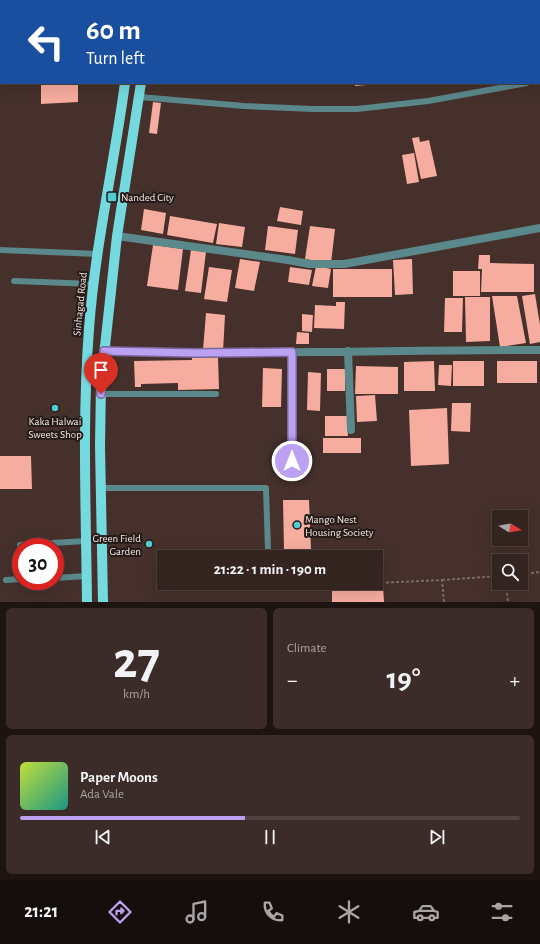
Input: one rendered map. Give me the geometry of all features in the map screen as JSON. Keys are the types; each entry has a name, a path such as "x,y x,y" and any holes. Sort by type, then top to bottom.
{"main road":[{"name":"Sinhagad Road","path":"88,602 84,446 85,382 98,254 125,84"},
{"path":"103,602 100,446 104,351 118,236 141,84"},
{"path":"117,140 132,143"},
{"path":"84,446 100,446"}],"street":[{"path":"118,236 309,264 344,264 540,228"},
{"path":"104,351 196,353 540,350"},
{"path":"348,351 351,430"},
{"path":"292,352 292,461"}],"lane":[{"path":"140,97 314,110 357,109 428,101 522,84"},
{"path":"0,250 98,254"},
{"path":"14,281 94,284"},
{"path":"101,394 216,394"},
{"path":"101,488 266,488 268,550"},
{"path":"64,542 86,541"},
{"path":"64,577 87,576"},
{"path":"6,580 12,580"}],"path":[{"path":"528,573 540,572"},
{"path":"383,583 492,576"},
{"path":"442,580 444,602"},
{"path":"507,590 508,602"}],"building":[{"path":"41,84 78,84 78,102 41,104"},
{"path":"355,84 377,84 355,86"},
{"path":"153,102 161,103 157,134 149,133"},
{"path":"419,137 420,142 429,140 437,176 421,179 412,138"},
{"path":"414,153 419,182 407,184 402,155"},
{"path":"280,207 303,211 301,225 277,221"},
{"path":"144,209 166,213 163,234 141,230"},
{"path":"170,216 217,224 213,243 167,235"},
{"path":"219,223 245,227 242,247 216,244"},
{"path":"268,226 298,230 295,254 265,250"},
{"path":"310,226 335,229 331,263 305,259"},
{"path":"153,245 183,249 178,290 147,286"},
{"path":"191,250 206,252 201,293 185,291"},
{"path":"479,255 490,255 490,263 534,264 534,292 481,292 482,269 478,269"},
{"path":"240,259 260,262 254,291 235,288"},
{"path":"412,259 413,294 395,295 393,260"},
{"path":"316,266 331,269 328,288 312,286"},
{"path":"209,267 232,270 227,302 204,299"},
{"path":"290,267 312,270 309,285 288,282"},
{"path":"333,269 392,269 392,297 333,297"},
{"path":"453,271 480,271 480,296 453,296"},
{"path":"535,294 540,325 540,342 530,344 522,296"},
{"path":"492,296 517,296 526,343 500,347"},
{"path":"465,297 490,297 490,341 466,342"},
{"path":"445,298 463,298 462,332 444,332"},
{"path":"336,302 345,302 344,329 314,328 315,305 336,306"},
{"path":"206,313 225,315 223,352 203,350"},
{"path":"302,314 313,315 312,332 302,331"},
{"path":"297,332 309,333 309,344 296,344"},
{"path":"218,357 219,389 178,390 178,383 141,384 141,387 135,387 134,361 192,360 192,358"},
{"path":"434,361 435,391 404,391 404,362"},
{"path":"453,361 484,361 484,386 453,386"},
{"path":"497,361 537,361 537,383 497,383"},
{"path":"439,365 452,365 451,386 438,385"},
{"path":"356,366 398,367 398,394 355,394"},
{"path":"263,368 282,369 281,407 262,407"},
{"path":"327,369 345,369 345,391 327,391"},
{"path":"308,372 321,373 320,411 307,410"},
{"path":"375,395 377,421 357,422 356,396"},
{"path":"452,403 471,403 470,432 451,431"},
{"path":"447,408 449,464 411,466 409,410"},
{"path":"325,416 347,416 348,436 325,436"},
{"path":"323,438 361,438 361,453 323,453"},
{"path":"0,456 31,456 32,489 0,489"},
{"name":"Mango Nest Housing Society","path":"283,500 309,500 311,550 284,550"},
{"path":"383,585 384,602 332,602 332,590 383,590"}],"place":[{"name":"Nanded City","path":"112,197"},
{"name":"Kaka Halwai Sweets Shop","path":"55,408"},
{"name":"Mango Nest Housing Society","path":"297,525"},
{"name":"Green Field Garden","path":"149,544"}],"route":[{"path":"101,394 104,351 196,353 292,352 292,461"}]}
